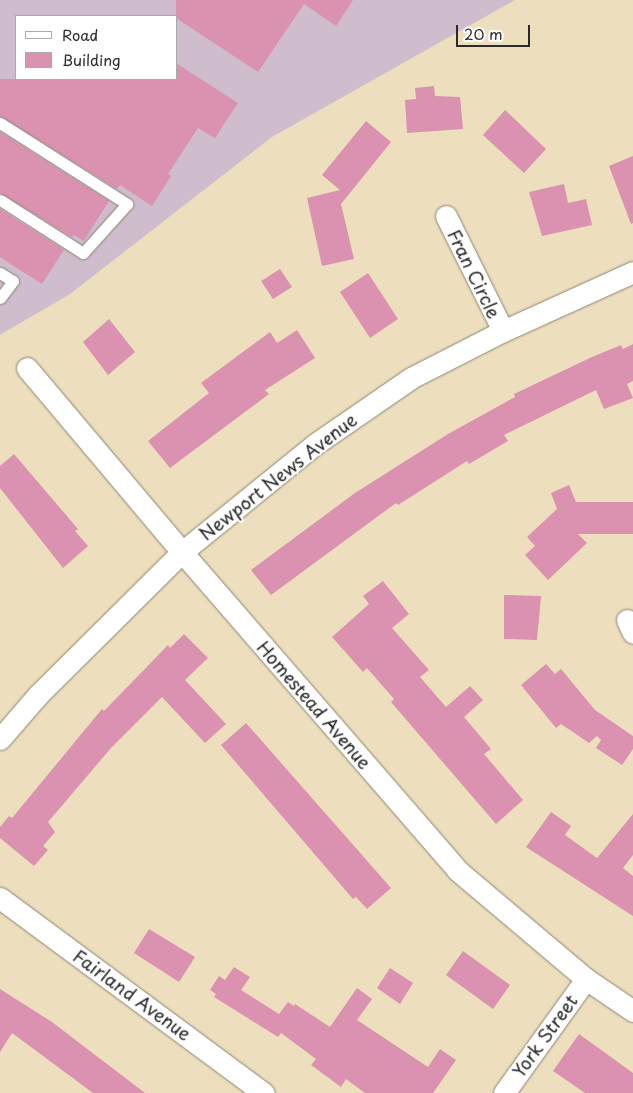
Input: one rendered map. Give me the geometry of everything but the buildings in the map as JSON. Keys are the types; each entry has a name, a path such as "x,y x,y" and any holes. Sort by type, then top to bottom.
{"street":[{"name":"Fran Circle","path":"446,216 503,331"},
{"name":"Newport News Avenue","path":"0,739 38,695 182,552 322,439 411,378 503,331 633,272"},
{"name":"Homestead Avenue","path":"27,368 182,552 457,870 586,979 633,1011"},
{"name":"Fairland Avenue","path":"0,898 264,1093"},
{"name":"York Street","path":"504,1093 586,979"}],"lane":[{"path":"0,123 127,204 83,253 0,200"},
{"path":"0,273 13,281 0,298"}],"shaded area":[{"path":"0,0 515,0 272,137 70,294 0,335"}]}
